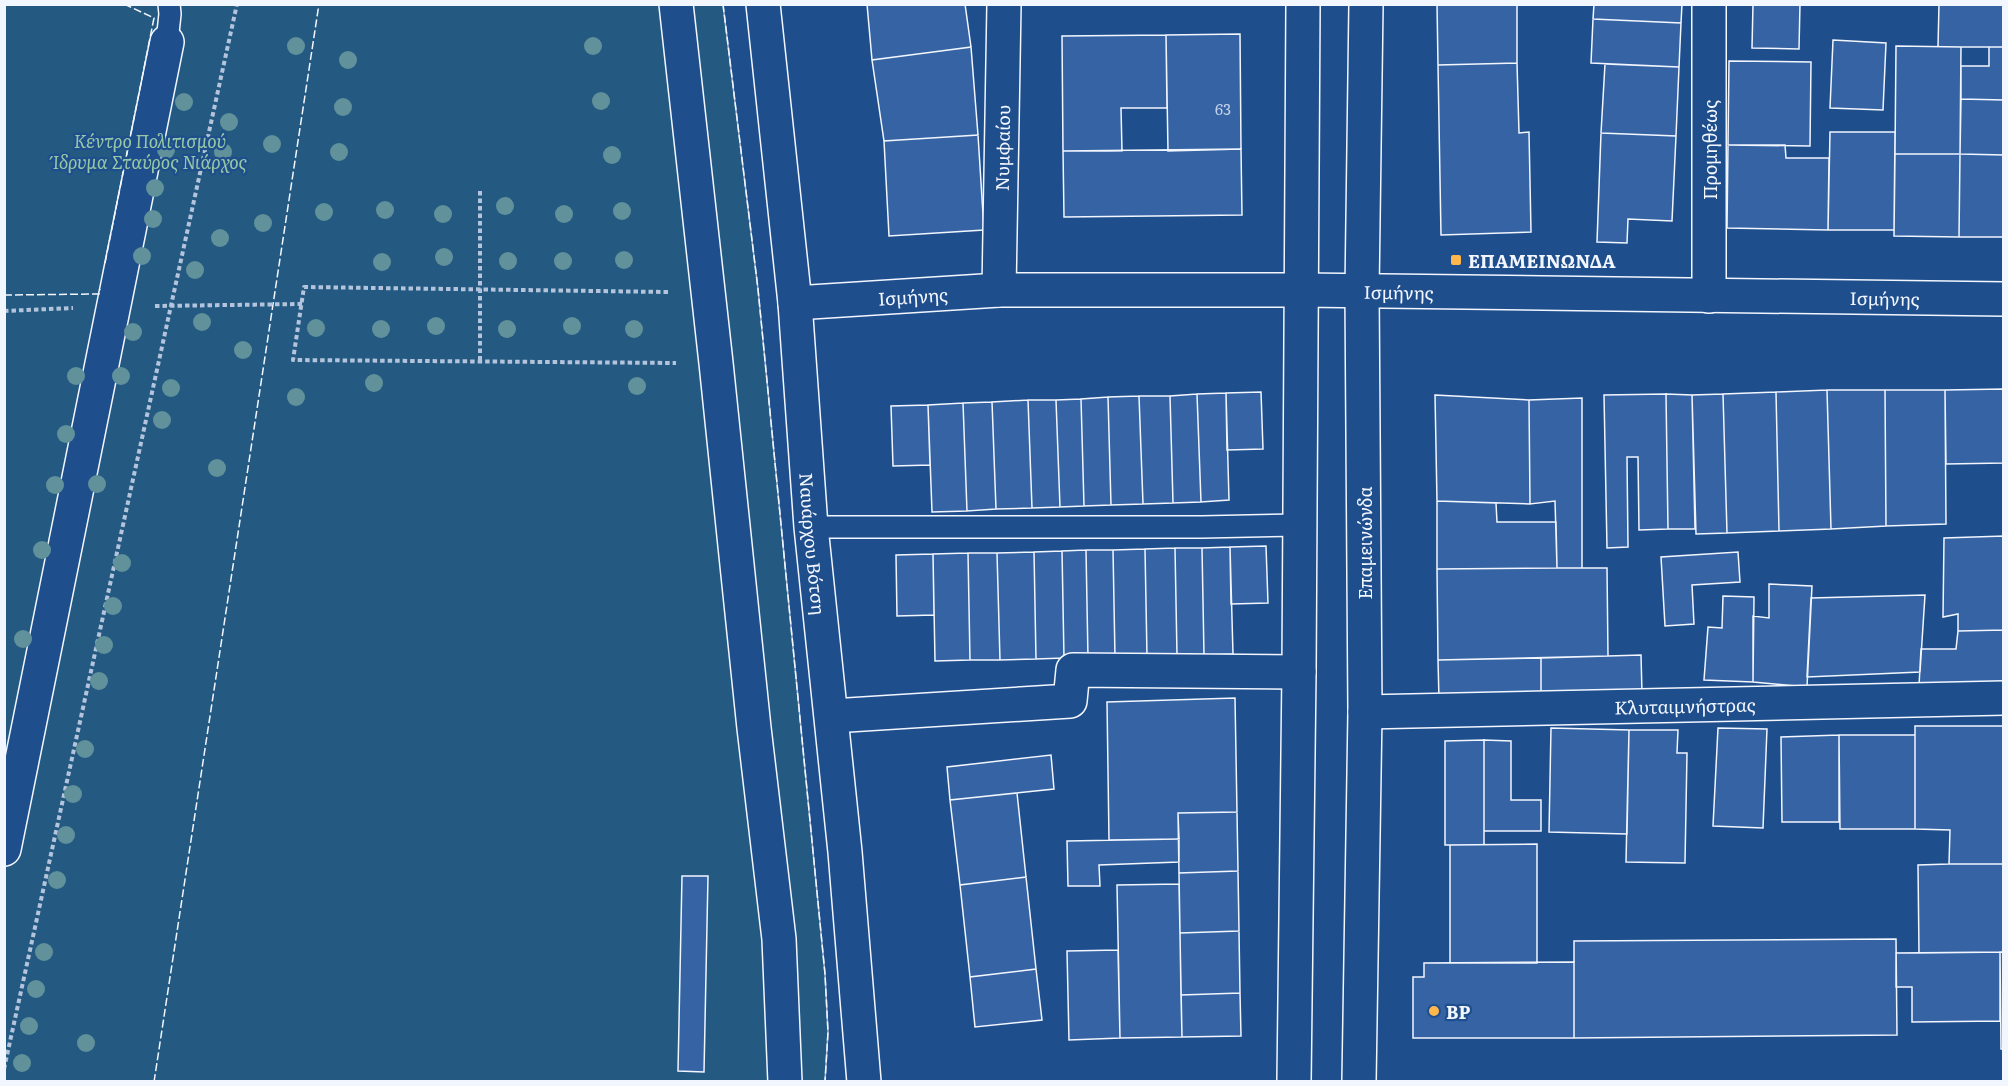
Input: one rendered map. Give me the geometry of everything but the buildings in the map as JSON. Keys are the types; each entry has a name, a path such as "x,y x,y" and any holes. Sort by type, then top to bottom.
{"street":[{"path":"676,4 779,939 786,1082"},
{"name":"Ναυάρχου Βότση","path":"763,4 795,303 812,527 832,716 864,1082"},
{"name":"Νυμφαίου","path":"999,291 1004,4"},
{"path":"1294,1082 1303,4"},
{"name":"Επαμεινώνδα","path":"1359,1082 1365,712 1362,291 1366,4"},
{"name":"Προμηθέως","path":"1709,4 1709,296"},
{"path":"4,849 167,42"},
{"name":"Ισμήνης","path":"795,303 999,291 1302,290 2004,299"},
{"path":"832,716 1070,701 1073,670 1299,672"},
{"name":"Κλυταιμνήστρας","path":"1365,712 2004,698"}],"lane":[{"path":"167,42 169,4"},
{"path":"812,527 1300,525"}],"path":[{"path":"4,1069 237,4"},
{"path":"480,191 480,361"},
{"path":"708,293 304,287 293,360 716,363"},
{"path":"113,307 302,304"},
{"path":"4,311 76,308"}],"green space":[{"name":"Κέντρο Πολιτισμού Ίδρυμα Σταύρος Νιάρχος","path":"4,5 723,5 758,289 825,974 828,1032 825,1081 5,1081"}],"fence":[{"path":"105,263 154,18 124,4"},
{"path":"154,1082 319,4"},
{"path":"723,4 758,289 825,974 828,1032 825,1082"},
{"path":"4,295 99,294 100,289"}],"place":[{"name":"ΕΠΑΜΕΙΝΩΝΔΑ","path":"1456,260"},
{"name":"BP","path":"1434,1011"}]}
